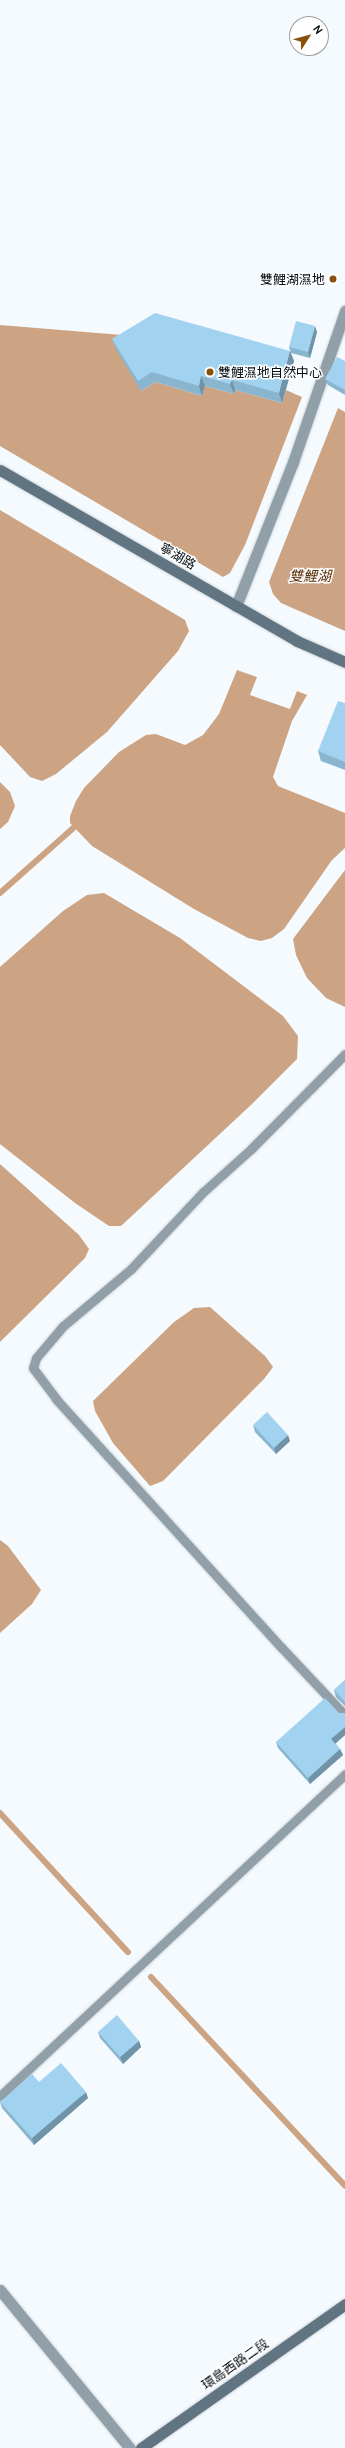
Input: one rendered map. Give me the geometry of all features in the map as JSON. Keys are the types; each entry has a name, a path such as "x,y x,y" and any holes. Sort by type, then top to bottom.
{"main road":[{"name":"寧湖路","path":"0,470 297,641 345,662"},
{"name":"環島西路二段","path":"141,2448 345,2304"}],"street":[{"path":"236,606 293,462 345,311"},
{"path":"0,2290 130,2448"}],"lane":[{"path":"345,1054 251,1149 203,1192 131,1269 63,1326 36,1358 34,1368 61,1404 282,1648 345,1714"},
{"path":"0,2096 345,1774"}],"water":[{"path":"0,325 122,335 141,391 156,382 202,396 205,386 234,394 235,390 282,403 286,390 302,397 245,545 230,573 223,577 0,446"},
{"name":"雙鯉湖","path":"338,408 345,412 345,631 281,603 273,594 269,582"},
{"path":"0,510 185,620 189,631 178,651 107,732 56,774 42,781 30,777 0,745"},
{"path":"237,670 257,677 250,695 290,709 297,691 307,695 292,721 273,777 278,786 345,813 345,848 332,860 284,929 272,938 261,941 248,938 194,909 92,846 70,823 70,816 76,801 84,788 119,752 146,735 156,734 185,745 203,735 219,714"},
{"path":"0,782 10,792 15,806 8,822 0,829"},
{"path":"345,870 345,1007 326,998 307,978 296,955 293,939"},
{"path":"104,893 180,938 283,1016 298,1036 297,1059 252,1104 121,1226 109,1226 75,1203 0,1144 0,967 63,911 87,895"},
{"path":"0,1164 79,1235 89,1249 85,1258 0,1342"},
{"path":"210,1307 265,1356 273,1367 264,1379 163,1481 150,1486 113,1443 95,1411 93,1401 174,1322 194,1308"},
{"path":"0,1540 8,1546 41,1590 32,1604 0,1633"}],"building":[{"name":"雙鯉濕地自然中心","path":"155,313 290,351 279,393 232,380 230,384 201,376 199,386 152,372 138,381 112,339"},
{"path":"296,321 315,326 308,352 289,347"},
{"path":"337,357 345,361 345,390 325,379"},
{"path":"338,701 345,703 345,762 318,751"},
{"path":"267,1412 288,1435 274,1448 253,1425"},
{"path":"345,1680 345,1702 334,1690"},
{"path":"325,1698 339,1713 345,1713 345,1727 331,1739 340,1749 308,1778 276,1742"},
{"path":"117,2015 139,2041 120,2057 98,2032"},
{"path":"61,2063 86,2092 32,2138 0,2102 32,2074 39,2082"}],"waterway":[{"path":"0,893 80,822"},
{"path":"0,1813 128,1952"},
{"path":"151,1977 345,2186"}],"place":[{"name":"雙鯉湖濕地","path":"333,279"},
{"name":"雙鯉濕地自然中心","path":"210,372"}]}
